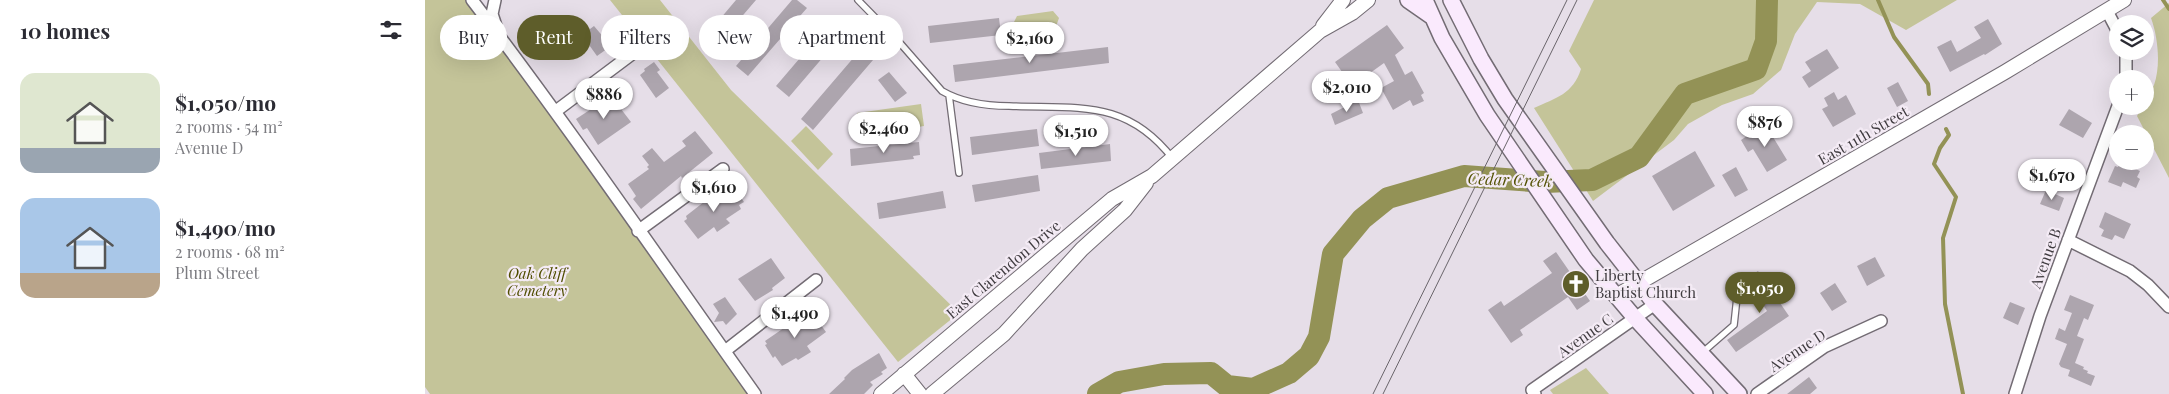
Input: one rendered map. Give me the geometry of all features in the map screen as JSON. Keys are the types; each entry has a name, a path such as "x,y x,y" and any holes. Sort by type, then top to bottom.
{"main road":[{"path":"1407,0 1432,17"},
{"path":"1425,0 1442,38 1487,115 1586,260 1635,318 1705,394"},
{"path":"1451,0 1485,67 1505,99 1585,212 1655,304 1739,394"}],"street":[{"path":"472,0 483,15"},
{"path":"492,15 495,0"},
{"name":"East Clarendon Drive","path":"1320,31 1343,0"},
{"name":"East Clarendon Drive","path":"881,394 1112,199 1152,176 1320,31 1352,13 1368,0"},
{"name":"East 11th Street","path":"1616,296 2005,72 2124,0"},
{"path":"2107,11 2109,15"},
{"path":"507,46 556,111 638,231 755,394"},
{"path":"556,111 625,60"},
{"name":"Avenue B","path":"2015,394 2040,316 2115,115"},
{"path":"638,231 723,169"},
{"name":"East Clarendon Drive","path":"931,394 1004,334 1082,249 1125,210 1152,176"},
{"path":"2068,240 2130,271 2148,285 2169,307"},
{"path":"725,351 816,280"},
{"name":"Avenue C","path":"1533,392 1655,304"},
{"name":"Avenue D","path":"1757,394 1825,347 1881,321"},
{"path":"904,374 920,394"}],"lane":[{"path":"858,0 942,90 949,95 990,106 1101,110 1131,120 1148,131 1173,158"},
{"path":"949,95 959,173"},
{"path":"1701,354 1734,325 1737,297"}],"green space":[{"name":"Oak Cliff Cemetery","path":"425,0 478,0 488,15 440,15 440,60 507,60 507,42 517,56 517,60 520,60 751,394 430,394 425,387"},
{"path":"610,0 660,0 672,15 622,15"},
{"path":"1594,0 1957,0 1906,30 1860,4 1817,2 1795,34 1781,70 1753,94 1722,105 1688,124 1674,140 1593,201 1534,108 1563,94 1578,77 1581,69 1569,51"},
{"path":"2169,3 2169,178 2154,149 2154,125 2142,125 2137,116 2154,115 2154,85 2158,60 2154,16"},
{"path":"1053,11 1059,18 1054,32 1022,35 1013,24 1017,16"},
{"path":"689,37 699,49 699,60 707,60 731,90 959,313 898,362 658,60 689,60"},
{"path":"921,104 924,126 861,136 857,113"},
{"path":"806,126 833,154 818,170 791,141"},
{"path":"1586,368 1609,394 1553,394 1550,390"}],"building":[{"path":"736,0 756,0 743,15 723,15"},
{"path":"792,0 797,0 807,8 801,15 780,15 780,39 770,51 770,26"},
{"path":"999,18 1001,35 930,43 928,26"},
{"path":"1988,19 2002,44 1985,55 1950,72 1937,47 1951,40 1957,52 1981,38 1974,27"},
{"path":"1387,25 1404,48 1395,55 1405,75 1412,71 1424,93 1421,95 1424,101 1413,106 1410,100 1393,110 1381,88 1394,81 1384,63 1352,86 1335,62"},
{"path":"594,26 601,34 601,53 597,56 591,48 591,28"},
{"path":"1108,47 1109,63 955,82 953,65"},
{"path":"1827,49 1839,68 1809,88 1802,77 1811,71 1805,62"},
{"path":"741,60 762,60 748,76 736,66"},
{"path":"798,60 821,60 789,97 776,86"},
{"path":"852,60 873,60 813,130 801,119"},
{"path":"654,62 660,70 657,72 669,88 656,98 640,75 645,71 644,69"},
{"path":"889,72 907,93 895,102 878,80"},
{"path":"1898,82 1908,101 1897,107 1887,88"},
{"path":"1834,92 1838,100 1846,95 1856,114 1833,127 1822,109 1828,106 1824,98"},
{"path":"611,96 631,122 598,145 587,128 583,130 576,119"},
{"path":"1358,100 1363,113 1335,125 1331,114"},
{"path":"2069,109 2092,123 2083,138 2059,125"},
{"path":"1765,124 1787,160 1767,172 1753,149 1748,152 1741,140"},
{"path":"1037,129 1039,146 972,155 970,137"},
{"path":"695,131 713,153 641,209 633,199 636,196 628,184 649,169 647,167 649,165 642,156 652,148 664,162 686,146 682,141"},
{"path":"919,142 920,155 913,156 914,159 851,166 850,149"},
{"path":"1110,144 1111,161 1041,169 1039,153"},
{"path":"1695,151 1715,186 1673,211 1652,176"},
{"path":"1736,167 1748,190 1735,197 1722,175"},
{"path":"2113,170 2140,171 2137,177 2140,179 2136,188 2123,182 2121,187 2108,182"},
{"path":"1038,175 1040,191 975,202 972,185"},
{"path":"732,185 744,202 739,205 741,209 726,219 730,223 717,232 714,227 698,239 684,221 687,219 686,216 709,198 710,200"},
{"path":"2046,190 2064,198 2059,211 2040,204"},
{"path":"943,191 946,208 879,219 877,203"},
{"path":"2105,212 2131,224 2124,239 2115,235 2112,240 2101,236 2104,230 2099,227"},
{"path":"1556,252 1590,301 1577,310 1568,297 1520,330 1523,335 1511,343 1488,310 1501,301 1504,306 1552,273 1543,261"},
{"path":"1875,257 1885,276 1867,286 1857,266"},
{"path":"771,258 785,278 772,288 773,290 755,301 738,279"},
{"path":"1758,271 1789,316 1736,352 1727,340 1767,311 1746,279"},
{"path":"1835,283 1847,302 1832,311 1820,293"},
{"path":"2070,295 2094,305 2088,320 2084,318 2077,336 2084,339 2075,363 2084,367 2083,369 2088,371 2087,373 2095,376 2091,386 2068,376 2070,370 2061,367 2059,364 2067,344 2055,339 2059,328 2065,331 2072,313 2064,310"},
{"path":"725,297 737,314 726,325 723,321 714,322 719,313 713,304"},
{"path":"2010,302 2025,308 2018,325 2003,318"},
{"path":"810,310 826,332 807,346 811,352 798,360 796,358 782,366 775,356 773,358 765,345 767,344 765,341"},
{"path":"879,353 887,368 881,372 883,374 870,382 873,385 864,394 829,394 852,370"},
{"path":"1809,377 1817,388 1810,394 1787,394"}],"waterway":[{"name":"Cedar Creek","path":"1098,394 1119,382 1164,374 1211,373 1227,386 1253,389 1289,373 1309,356 1319,337 1333,254 1362,219 1388,198 1464,176 1545,182 1592,180 1639,157 1685,94 1756,69 1766,41 1767,0"},
{"path":"1878,0 1894,37 1928,84 1929,94"},
{"path":"2163,0 2169,9"},
{"path":"1946,129 1949,135 1940,148 1934,164 1956,197 1943,238 1945,304 1963,394"}],"tram line":[{"path":"1373,394 1567,0"},
{"path":"1383,394 1577,0"}],"place":[{"name":"Liberty Baptist Church","path":"1576,284"}]}
